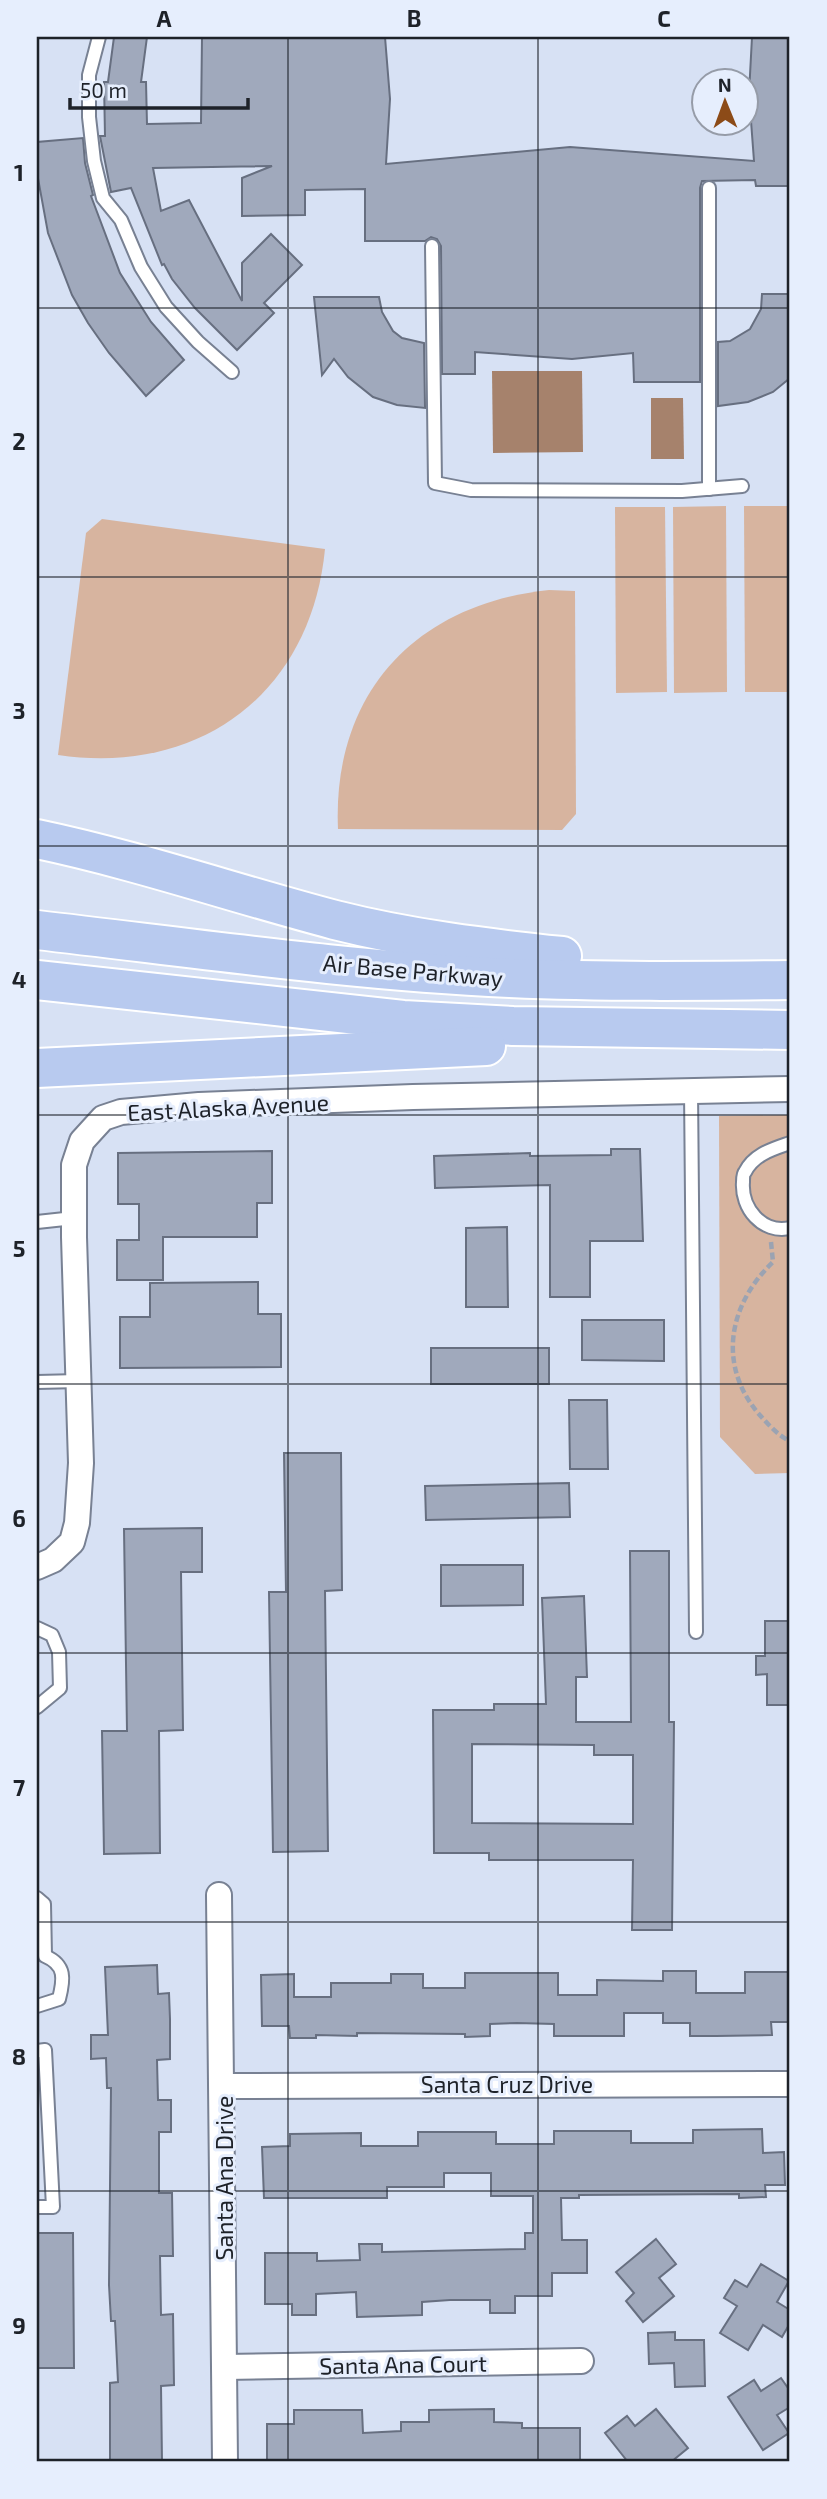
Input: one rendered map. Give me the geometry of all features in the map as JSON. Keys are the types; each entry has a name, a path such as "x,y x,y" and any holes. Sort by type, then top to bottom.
{"main road":[{"path":"37,839 389,932 449,943 568,957 684,981"},
{"name":"Air Base Parkway","path":"37,930 406,971 510,978 790,980"},
{"path":"37,980 403,1020 513,1026 790,1030"},
{"path":"37,1068 561,1043 682,1029"}],"street":[{"name":"East Alaska Avenue","path":"37,1567 53,1560 72,1542 77,1523 81,1463 75,1165 82,1141 103,1118 121,1112 226,1104 790,1089"},
{"name":"Santa Ana Drive","path":"219,1895 225,2462"},
{"name":"Santa Cruz Drive","path":"223,2086 790,2084"},
{"name":"Santa Ana Court","path":"225,2367 580,2361"}],"lane":[{"path":"99,37 89,75 89,117 94,161 103,198 121,220 141,267 166,307 198,342 232,372"},
{"path":"709,188 709,489"},
{"path":"432,246 435,483 471,490 709,489 742,486"},
{"path":"691,1090 696,1632"},
{"path":"790,1143 762,1153 744,1173 742,1196 751,1214 766,1225 790,1228"},
{"path":"37,1222 74,1218"},
{"path":"37,1382 79,1381"},
{"path":"37,1628 52,1635 59,1652 60,1688 37,1707"},
{"path":"37,1898 44,1904 45,1956 55,1960 62,1969 63,1983 59,1999 37,2006"},
{"path":"37,2051 45,2050 53,2207 37,2207"}],"path":[{"path":"771,1242 773,1262 756,1279 744,1297 737,1318 732,1340 733,1357 747,1401 766,1422 790,1441"}],"shaded area":[{"path":"492,371 582,371 583,452 493,453"},
{"path":"651,398 683,398 684,459 651,459"},
{"path":"726,506 727,692 674,693 673,507"},
{"path":"744,506 790,506 790,692 745,692"},
{"path":"615,507 665,507 667,692 616,693"},
{"path":"102,519 325,549 315,600 297,645 272,683 240,714 201,737 158,752 110,758 58,755 86,533"},
{"path":"549,590 575,591 576,814 562,830 338,829 340,780 350,736 367,697 391,664 422,636 459,614 502,599"},
{"path":"790,1115 790,1473 755,1474 720,1437 719,1116"}],"building":[{"path":"114,37 147,37 141,82 146,82 147,124 201,123 202,37 385,37 390,99 386,164 570,147 754,161 752,136 760,136 760,66 750,66 752,37 790,37 790,186 756,186 755,180 702,181 700,382 634,382 633,353 572,359 475,352 475,374 442,374 441,246 437,239 431,237 425,241 365,241 365,189 305,190 305,215 242,216 242,178 272,166 153,168 161,211 189,200 242,301 242,263 271,234 302,265 264,303 274,313 237,350 195,308 164,264 162,265 131,188 111,192 100,136 105,136 104,82 108,82"},
{"path":"83,138 85,163 93,195 91,196 120,273 151,322 184,360 146,396 109,353 88,323 72,295 48,233 37,173 37,142"},
{"path":"762,294 790,294 790,378 773,392 748,402 718,406 718,342 730,341 750,329 761,309"},
{"path":"314,297 379,297 382,312 393,331 402,338 424,343 425,408 397,405 373,397 348,377 334,359 322,375"},
{"path":"611,1149 640,1149 643,1241 590,1241 590,1297 550,1297 550,1185 435,1188 434,1156 530,1153 530,1156 611,1155"},
{"path":"272,1151 272,1203 257,1203 257,1237 163,1237 163,1280 117,1280 117,1240 139,1240 139,1204 118,1204 118,1153"},
{"path":"507,1227 508,1307 466,1307 466,1228"},
{"path":"258,1282 258,1314 281,1314 281,1367 120,1368 120,1317 150,1317 150,1283"},
{"path":"582,1320 664,1320 664,1361 582,1360"},
{"path":"431,1348 549,1348 549,1384 431,1384"},
{"path":"569,1400 607,1400 608,1469 570,1469"},
{"path":"284,1453 341,1453 342,1590 325,1591 328,1851 273,1852 269,1592 286,1592"},
{"path":"569,1483 570,1517 426,1520 425,1486"},
{"path":"202,1528 202,1572 181,1572 183,1730 159,1731 160,1853 104,1854 102,1731 127,1731 124,1529"},
{"path":"630,1551 669,1551 669,1722 674,1722 672,1930 632,1930 633,1860 489,1860 489,1853 434,1853 433,1710 494,1710 494,1704 546,1704 542,1598 584,1596 587,1677 576,1677 576,1722 631,1722","holes":["472,1744 594,1745 594,1755 633,1755 633,1824 472,1823"]},
{"path":"441,1565 523,1565 523,1605 441,1606"},
{"path":"765,1621 790,1621 790,1705 767,1705 767,1674 756,1675 756,1656 765,1656"},
{"path":"157,1965 158,1994 169,1993 170,2059 157,2060 158,2100 171,2100 171,2132 159,2132 159,2193 172,2193 173,2256 160,2256 161,2315 173,2314 174,2385 161,2386 162,2462 110,2462 110,2383 118,2382 115,2321 111,2321 109,2285 111,2088 107,2088 106,2058 91,2059 91,2035 108,2035 105,1967"},
{"path":"663,1971 696,1971 696,1993 745,1993 745,1972 790,1972 790,2022 771,2022 772,2035 716,2036 690,2036 690,2023 663,2023 663,2013 624,2013 624,2036 554,2036 554,2024 517,2023 490,2024 490,2036 357,2033 357,2036 316,2035 316,2038 290,2038 289,2026 262,2026 261,1975 294,1974 294,1997 331,1997 331,1983 391,1983 391,1974 423,1974 423,1988 465,1988 465,1973 558,1973 558,1995 597,1995 597,1980 663,1981"},
{"path":"762,2129 763,2153 784,2152 785,2185 765,2185 766,2197 739,2198 739,2194 579,2195 579,2198 561,2198 562,2240 587,2240 587,2273 552,2273 552,2296 515,2296 515,2313 490,2313 490,2300 450,2300 422,2302 422,2315 357,2317 356,2292 316,2294 316,2315 292,2315 292,2304 265,2304 265,2253 317,2253 317,2261 360,2260 359,2244 382,2244 382,2252 525,2249 525,2233 533,2233 533,2196 491,2196 491,2173 444,2173 444,2187 387,2187 387,2198 264,2198 262,2147 290,2146 290,2134 361,2133 361,2146 418,2146 418,2132 496,2132 496,2144 554,2144 554,2131 631,2131 631,2143 693,2143 693,2130"},
{"path":"37,2233 73,2233 74,2368 37,2368"},
{"path":"656,2239 676,2264 659,2278 674,2296 643,2322 626,2301 634,2293 616,2272"},
{"path":"761,2264 789,2281 777,2302 790,2310 790,2323 782,2337 763,2325 748,2350 720,2333 737,2306 724,2298 735,2280 747,2287"},
{"path":"675,2332 675,2340 704,2340 705,2386 675,2387 674,2363 649,2364 648,2333"},
{"path":"781,2378 790,2391 790,2407 777,2415 789,2433 763,2450 728,2397 754,2380 761,2391"},
{"path":"494,2409 494,2422 522,2423 522,2428 580,2428 580,2462 267,2462 267,2424 294,2424 294,2410 362,2410 363,2433 401,2431 401,2422 429,2422 429,2410"},
{"path":"656,2409 688,2448 671,2462 628,2462 605,2433 627,2416 635,2426"}]}
